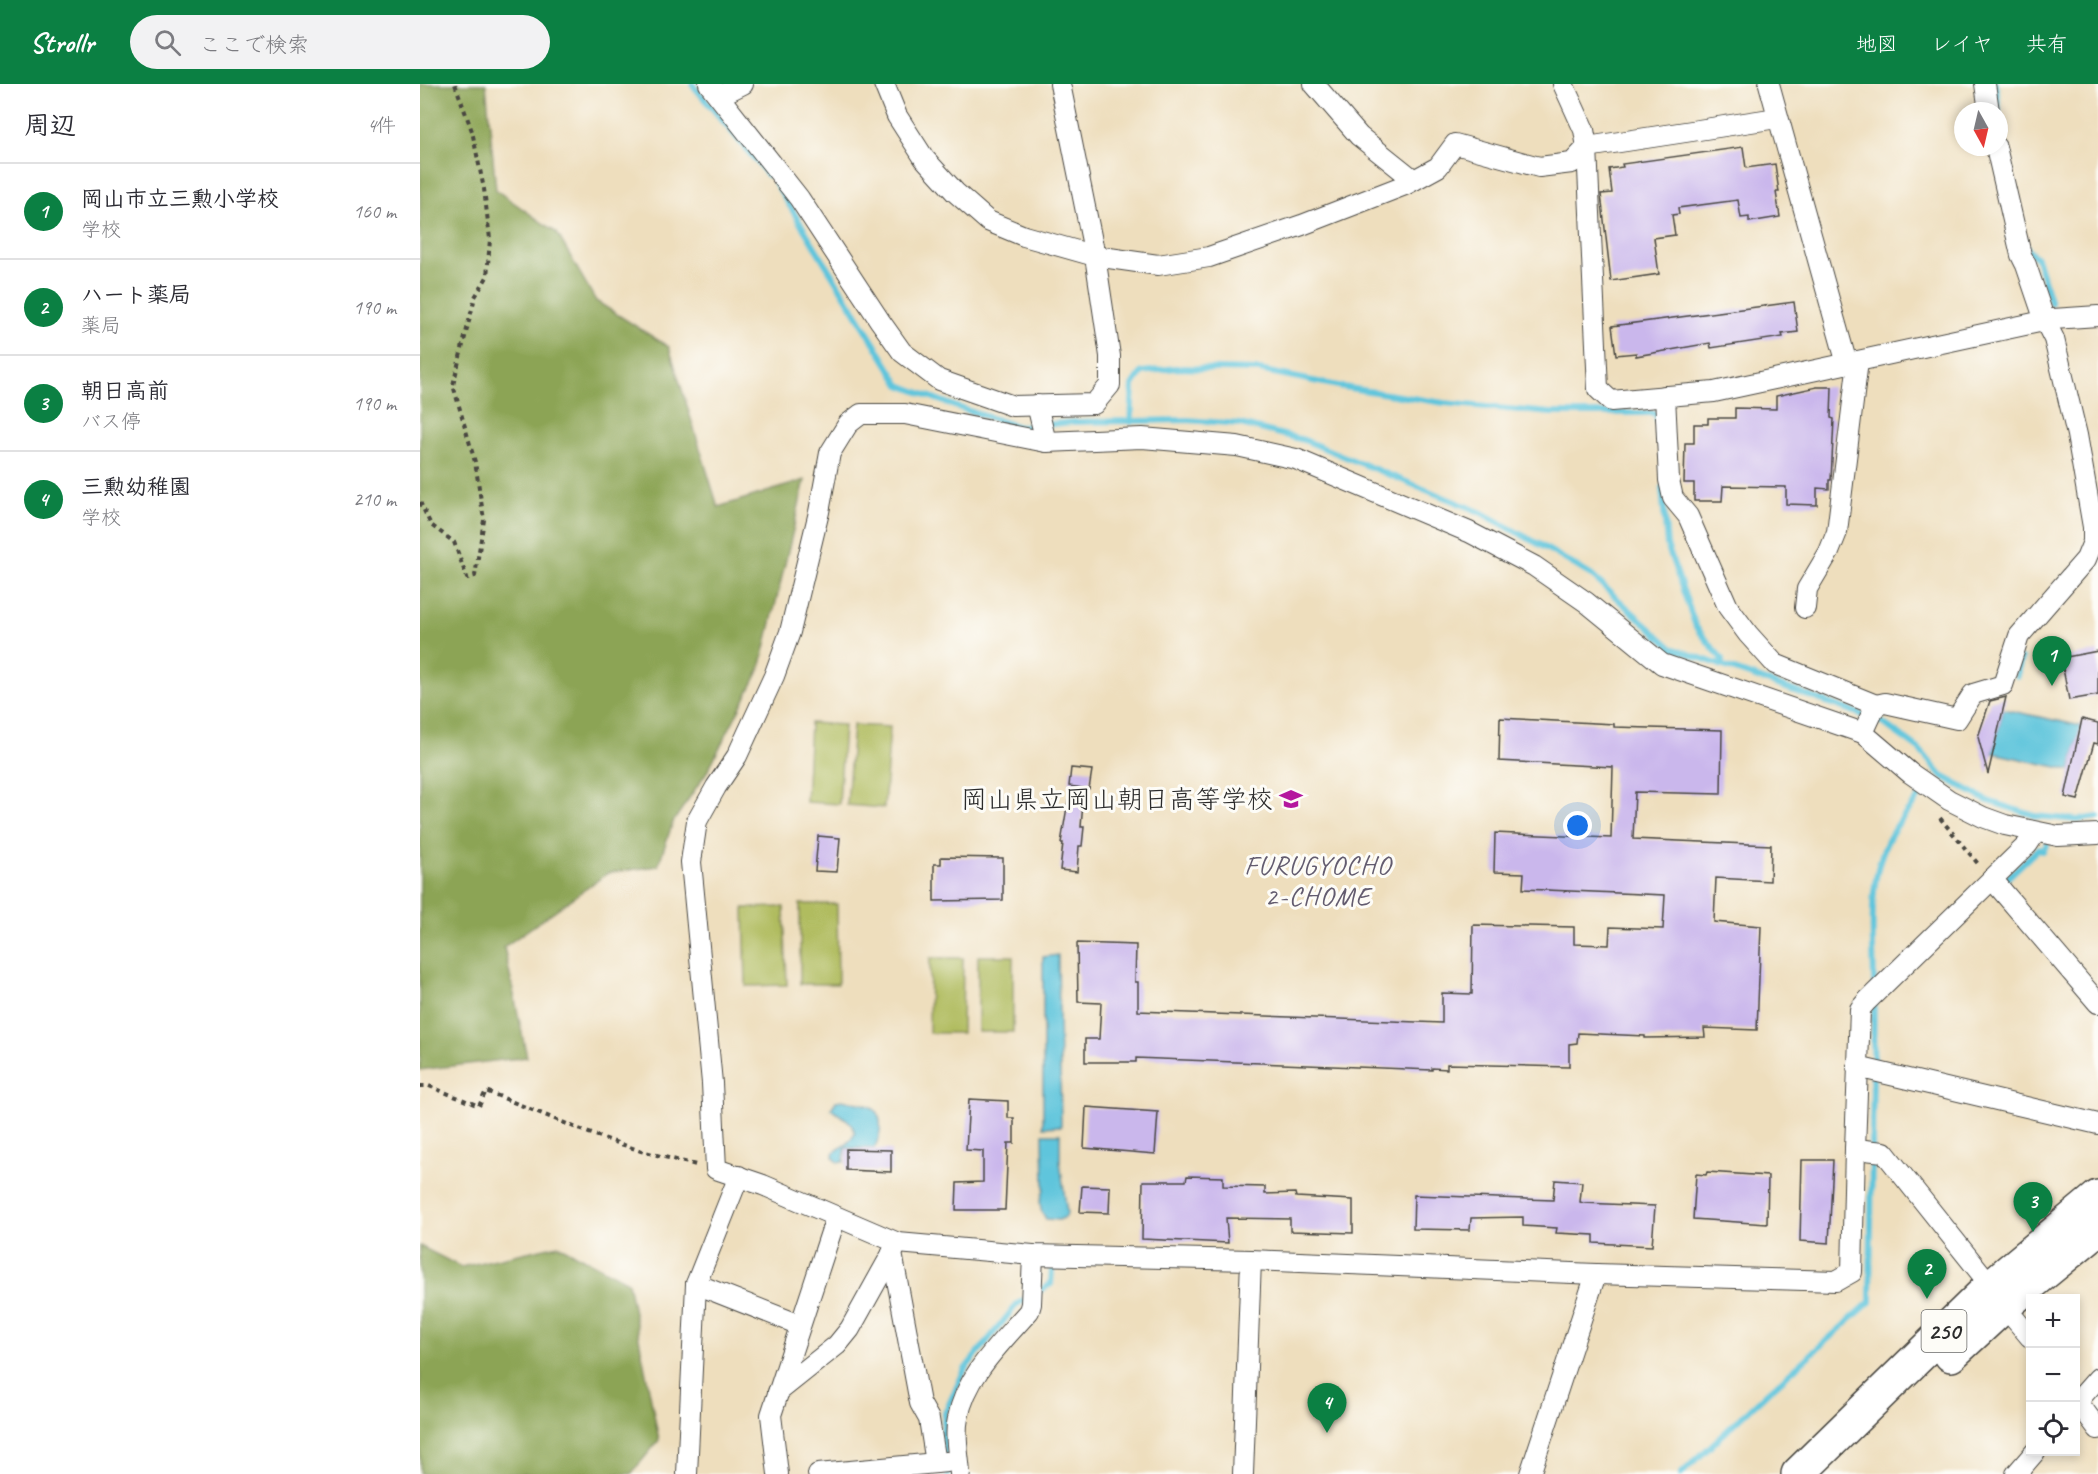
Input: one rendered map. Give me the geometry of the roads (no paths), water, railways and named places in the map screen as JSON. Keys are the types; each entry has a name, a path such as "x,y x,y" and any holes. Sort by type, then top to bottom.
{"highway":[{"name":"250","path":"1798,1474 1998,1296 2098,1197"},
{"name":"250","path":"1826,1474 1932,1372 1998,1296 2098,1229"}],"street":[{"path":"743,84 714,90 799,198 902,352 939,381 1013,406 1042,425"},
{"path":"884,84 897,116 924,158 955,192 988,221 1024,236 1095,256 1158,265 1209,257 1302,225 1414,180 1438,167 1455,144 1539,167 1572,163 1587,147 1777,118"},
{"path":"1042,425 1094,404 1110,385 1110,356 1095,256 1060,84"},
{"path":"1314,84 1359,136 1414,180"},
{"path":"1563,84 1584,130 1587,147 1598,389 1611,401 1713,392 2045,321 2098,316"},
{"path":"1769,84 1777,118 1852,363 1837,532 1829,552 1808,588 1805,608"},
{"path":"1985,84 1988,102"},
{"path":"1864,730 1875,707 1885,703 1957,719 1973,694 2003,685 2019,636 2086,559 2093,542 2093,527 2077,435 2054,339 2021,255 1998,156"},
{"path":"1665,396 1669,480 1673,498 1688,516 1728,608 1775,664 1875,707"},
{"path":"2036,832 2028,843 1860,1009 1868,1069 1866,1150 1852,1272 1836,1281 1251,1260 1033,1255 895,1248 836,1216 739,1176 716,1170 712,1083 690,862 697,821 737,756 774,676 790,632 819,512 830,453 848,424 861,414 905,414 1042,425 1142,438 1237,446 1296,459 1469,532 1534,566 1586,602 1662,664 1864,730 1910,773 1949,800 2005,825 2058,836 2098,834"},
{"path":"1992,879 2098,1003"},
{"path":"1868,1069 2098,1124"},
{"path":"1866,1150 1884,1152 2026,1331"},
{"path":"687,1474 696,1284 739,1176"},
{"path":"778,1474 771,1414 836,1216"},
{"path":"778,1392 837,1345 850,1329 895,1248"},
{"path":"895,1248 920,1403 950,1464"},
{"path":"950,1464 963,1400 979,1369 1029,1311 1033,1255"},
{"path":"1243,1474 1251,1260"},
{"path":"1530,1474 1596,1274"},
{"path":"696,1284 800,1325"},
{"path":"2080,1395 2098,1378"},
{"path":"2080,1402 2098,1429"},
{"path":"2016,1474 2032,1456"},
{"path":"818,1474 950,1464"}],"water":[{"path":"2003,709 2081,726 2071,770 1993,753"},
{"path":"1058,955 1061,1126 1043,1127 1043,957"},
{"path":"842,1100 871,1107 878,1115 880,1126 874,1148 845,1148 844,1162 838,1162 833,1157 834,1152 847,1144 855,1134 849,1121 831,1109 836,1101"},
{"path":"1043,1134 1060,1134 1060,1162 1067,1213 1066,1217 1059,1220 1046,1219 1041,1210 1040,1202 1044,1189"}],"waterway":[{"path":"692,84 768,175"},
{"path":"1996,84 1998,102"},
{"path":"775,182 900,385 957,407 1020,427 1073,422 1187,420 1240,424 1304,440 1480,512 1544,547 1591,575 1672,648 1880,721 1919,749 1942,776 1988,801 2036,816 2077,820 2098,817"},
{"path":"2027,247 2037,258 2051,303"},
{"path":"1131,422 1133,385 1142,372 1176,368 1259,370 1343,387 1444,403 1551,413 1656,413 1657,421"},
{"path":"1662,488 1667,545 1696,627 1722,659 1722,666"},
{"path":"2017,676 2021,659"},
{"path":"1874,987 1873,908 1878,869 1883,850 1892,833 1920,796"},
{"path":"2003,882 2039,848 2043,851 2047,844"},
{"path":"1681,1474 1767,1393 1870,1302 1874,1001"},
{"path":"948,1474 943,1433 945,1413 965,1369 1017,1304 1051,1284 1052,1269"}],"place":[{"name":"岡山市立三勲小学校","path":"2052,686"},
{"name":"岡山県立岡山朝日高等学校","path":"1291,799"},
{"name":"朝日高前","path":"2033,1232"},
{"name":"ハート薬局","path":"1927,1299"},
{"name":"三勲幼稚園","path":"1327,1433"}],"district":[{"name":"FURUGYOCHO 2-CHOME","path":"1318,880"}]}
